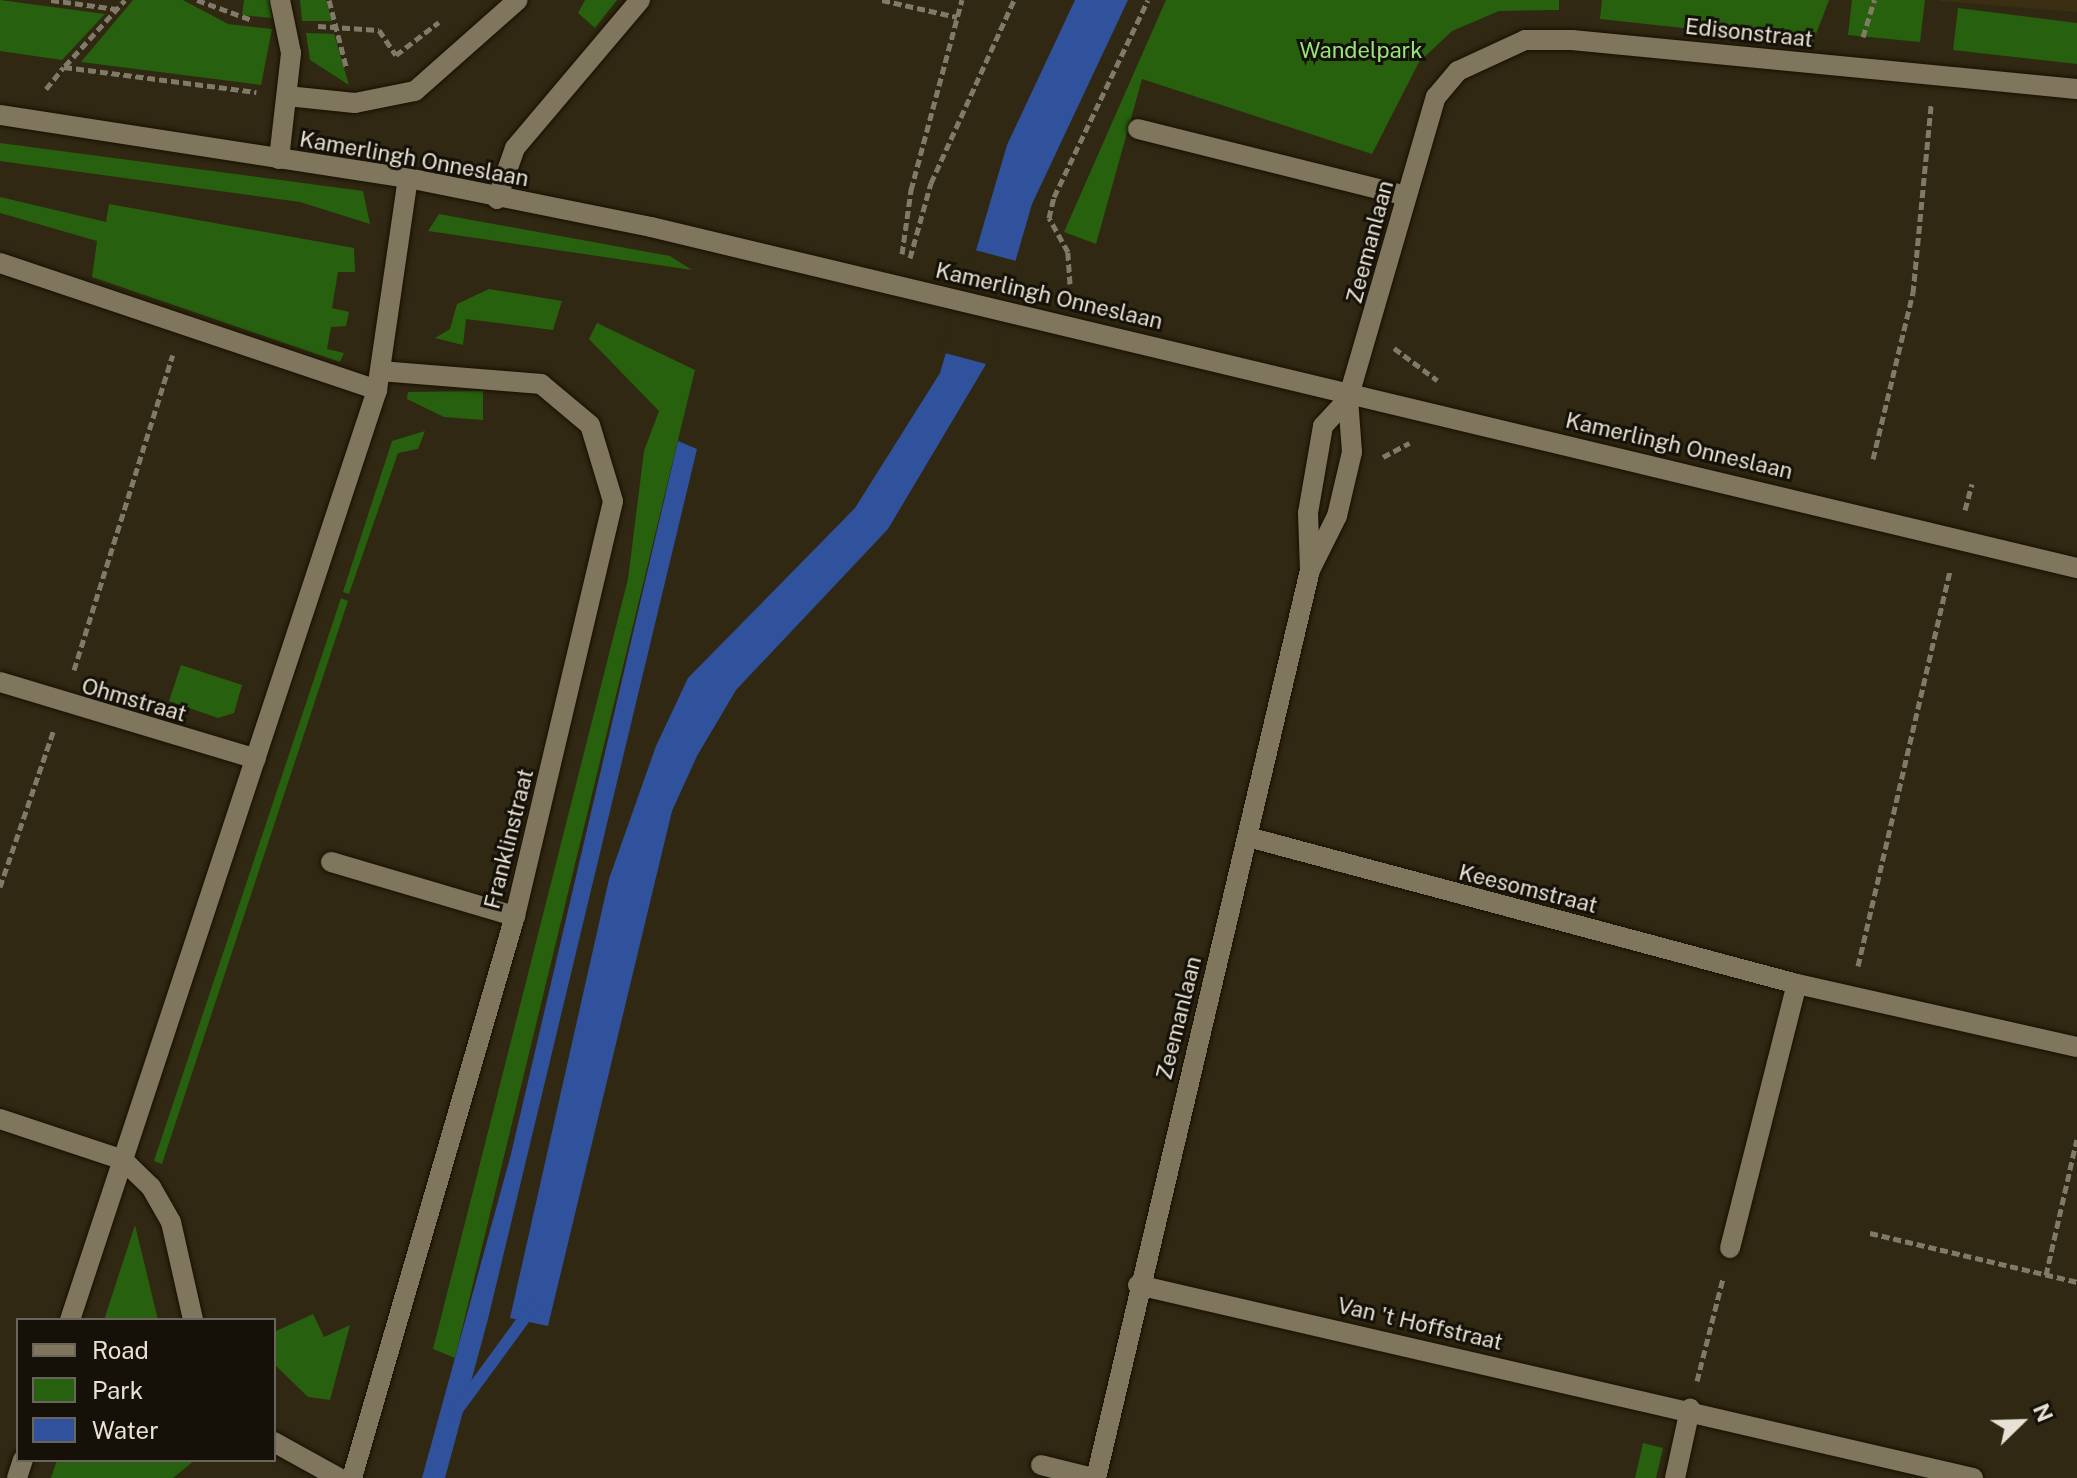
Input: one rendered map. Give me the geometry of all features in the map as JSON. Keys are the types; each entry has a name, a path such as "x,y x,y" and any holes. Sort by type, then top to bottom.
{"street":[{"path":"279,159 287,96 286,26 280,0"},
{"path":"287,96 355,103 415,91 518,0"},
{"path":"497,199 515,148 640,0"},
{"name":"Edisonstraat","path":"1436,97 1458,71 1525,40 1934,72 2077,89"},
{"name":"Zeemanlaan","path":"1310,570 1337,516 1352,452 1348,399 1436,97"},
{"name":"Kamerlingh Onneslaan","path":"0,115 408,178 1045,315 1348,399 2077,568"},
{"path":"1138,129 1406,196"},
{"path":"71,1318 379,380 408,178"},
{"path":"0,263 182,328 379,380"},
{"name":"Franklinstraat","path":"352,1478 515,916 613,501 608,470 590,425 541,384 379,380"},
{"name":"Zeemanlaan","path":"1094,1478 1310,570 1311,473 1323,426 1348,399"},
{"name":"Ohmstraat","path":"0,682 63,705 256,759"},
{"name":"Keesomstraat","path":"1248,837 1797,984 2077,1047"},
{"path":"331,862 515,916"},
{"path":"1730,1248 1797,984"},
{"path":"0,1119 123,1160 151,1187 171,1222 193,1318"},
{"name":"Van 't Hoffstraat","path":"1138,1285 1690,1409 1973,1478"},
{"path":"1675,1478 1690,1409"},
{"path":"276,1443 339,1478"},
{"path":"1041,1465 1094,1478"}],"path":[{"path":"51,0 116,9"},
{"path":"23,118 125,0"},
{"path":"197,0 286,26 379,30 396,55 444,18"},
{"path":"329,0 355,103"},
{"path":"882,0 957,17"},
{"path":"915,289 900,240 962,0"},
{"path":"915,289 931,183 1014,0"},
{"path":"1070,284 1068,252 1049,218 1054,197 1148,0"},
{"path":"64,67 287,96"},
{"path":"1873,459 1913,293 1934,72"},
{"path":"0,887 63,705 182,328"},
{"path":"1851,996 1972,484"},
{"path":"2046,1275 2077,1139"},
{"path":"1870,1233 2077,1282"},
{"path":"1690,1409 1730,1248"}],"shaded area":[{"path":"1940,0 2077,0 2077,12 1940,1"}],"green space":[{"path":"0,0 105,14 62,60 0,51"},
{"path":"133,0 183,0 228,24 272,29 261,85 81,62"},
{"path":"244,0 270,0 272,18 242,15"},
{"path":"300,0 326,0 332,21 302,21"},
{"path":"585,0 617,0 595,28 578,13"},
{"name":"Wandelpark","path":"1166,0 1559,0 1559,10 1499,11 1452,31 1419,62 1372,154 1142,79 1096,244 1064,232"},
{"path":"1602,0 1829,0 1813,42 1600,19"},
{"path":"1852,0 1925,0 1920,42 1848,35"},
{"path":"1958,8 2077,23 2077,64 1953,50"},
{"path":"306,33 334,34 349,85 310,60"},
{"path":"0,143 363,191 370,224 300,202 0,161"},
{"path":"0,197 106,222 109,204 354,248 355,272 338,272 332,308 349,312 346,326 331,327 327,349 344,353 340,362 92,277 97,241 0,213"},
{"path":"439,214 670,256 692,270 428,231"},
{"path":"489,289 562,301 553,330 466,319 463,345 435,338 450,329 457,304"},
{"path":"597,323 695,370 455,1358 433,1349 628,579 644,451 659,411 589,339"},
{"path":"483,391 483,420 444,417 407,399 408,392"},
{"path":"425,431 418,449 398,453 349,594 343,592 392,441"},
{"path":"341,598 348,601 162,1164 154,1161"},
{"path":"181,665 242,685 234,713 218,718 169,701"},
{"path":"135,1225 158,1318 105,1318"},
{"path":"313,1314 324,1337 350,1325 330,1400 308,1397 276,1366 276,1331"},
{"path":"1643,1443 1663,1448 1656,1478 1635,1478"},
{"path":"56,1462 193,1462 173,1478 51,1478"}],"water":[{"path":"1075,0 1128,0 1032,204 985,366 888,529 736,690 697,756 672,811 548,1326 510,1318 609,879 656,746 688,678 855,508 940,373 1007,145"},
{"path":"678,441 697,449 488,1319 445,1478 422,1478 511,1154"}],"pier":[{"path":"971,249 1024,263 990,365 941,352"}],"waterway":[{"path":"452,1417 531,1309"}]}
